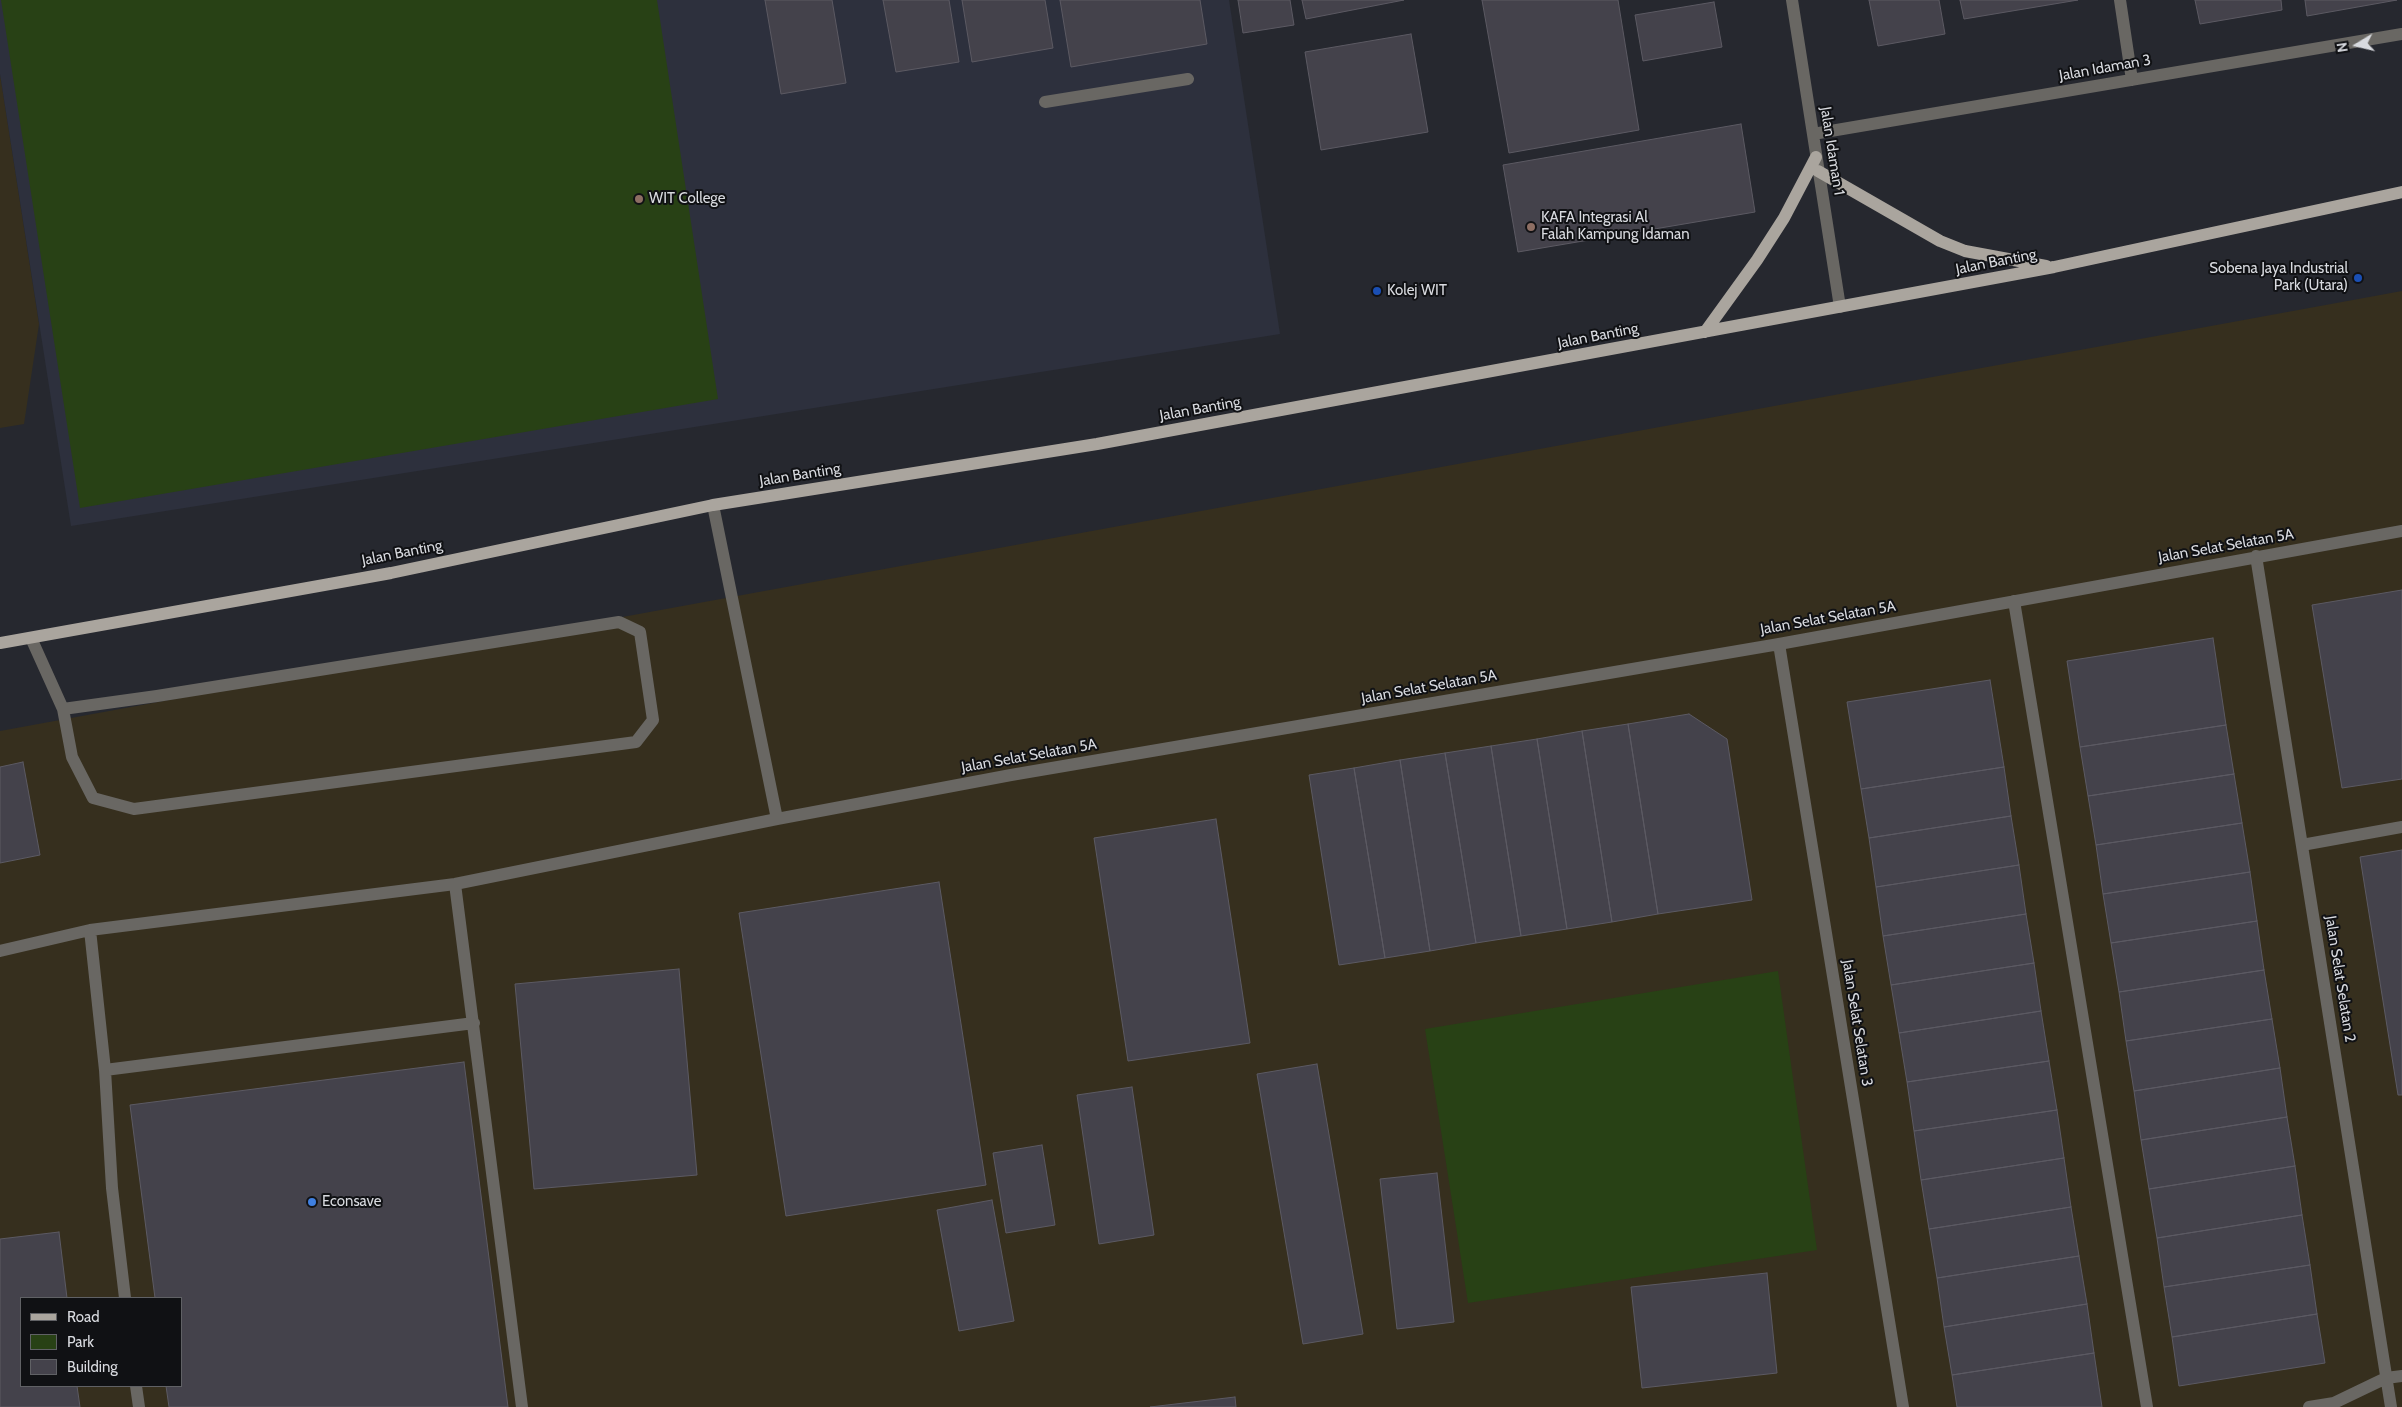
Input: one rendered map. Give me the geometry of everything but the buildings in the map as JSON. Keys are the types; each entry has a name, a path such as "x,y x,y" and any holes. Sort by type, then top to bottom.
{"main road":[{"path":"1705,332 1766,246 1816,157"},
{"path":"1818,171 1940,241 1964,251 2054,267"},
{"name":"Jalan Banting","path":"0,643 390,573 713,505 1097,444 2054,267 2402,192"}],"street":[{"name":"Jalan Idaman 1","path":"1792,0 1840,307"},
{"path":"2120,0 2132,80"},
{"name":"Jalan Idaman 3","path":"1813,134 2402,34"},
{"path":"1045,102 1188,79"},
{"path":"713,505 777,819"},
{"name":"Jalan Selat Selatan 5A","path":"0,951 90,930 455,884 777,819 1011,775 1779,644 2402,531"},
{"name":"Jalan Selat Selatan 2","path":"2256,556 2391,1407"},
{"path":"2014,601 2148,1407"},
{"path":"31,638 63,709 72,757 93,798 134,809 636,742 654,720 640,632 619,622 63,709"},
{"name":"Jalan Selat Selatan 3","path":"1779,644 1903,1407"},
{"path":"2302,845 2402,828"},
{"path":"455,884 522,1407"},
{"path":"90,930 105,1070 112,1188 125,1297"},
{"path":"105,1070 474,1023"},
{"path":"2309,1407 2334,1402 2386,1378 2402,1376"},
{"path":"136,1387 139,1407"}],"shaded area":[{"name":"WIT College","path":"0,0 1229,0 1280,334 71,526 0,74"},
{"path":"0,74 39,324 24,424 0,428"},
{"path":"2402,291 2402,1407 0,1407 0,731"}],"green space":[{"path":"1,0 657,0 718,399 80,508"},
{"path":"1778,971 1817,1250 1468,1303 1425,1029"}],"place":[{"name":"WIT College","path":"639,199"},
{"name":"KAFA Integrasi Al Falah Kampung Idaman","path":"1531,227"},
{"name":"Sobena Jaya Industrial Park (Utara)","path":"2358,278"},
{"name":"Kolej WIT","path":"1377,291"},
{"name":"Econsave","path":"312,1202"}]}
